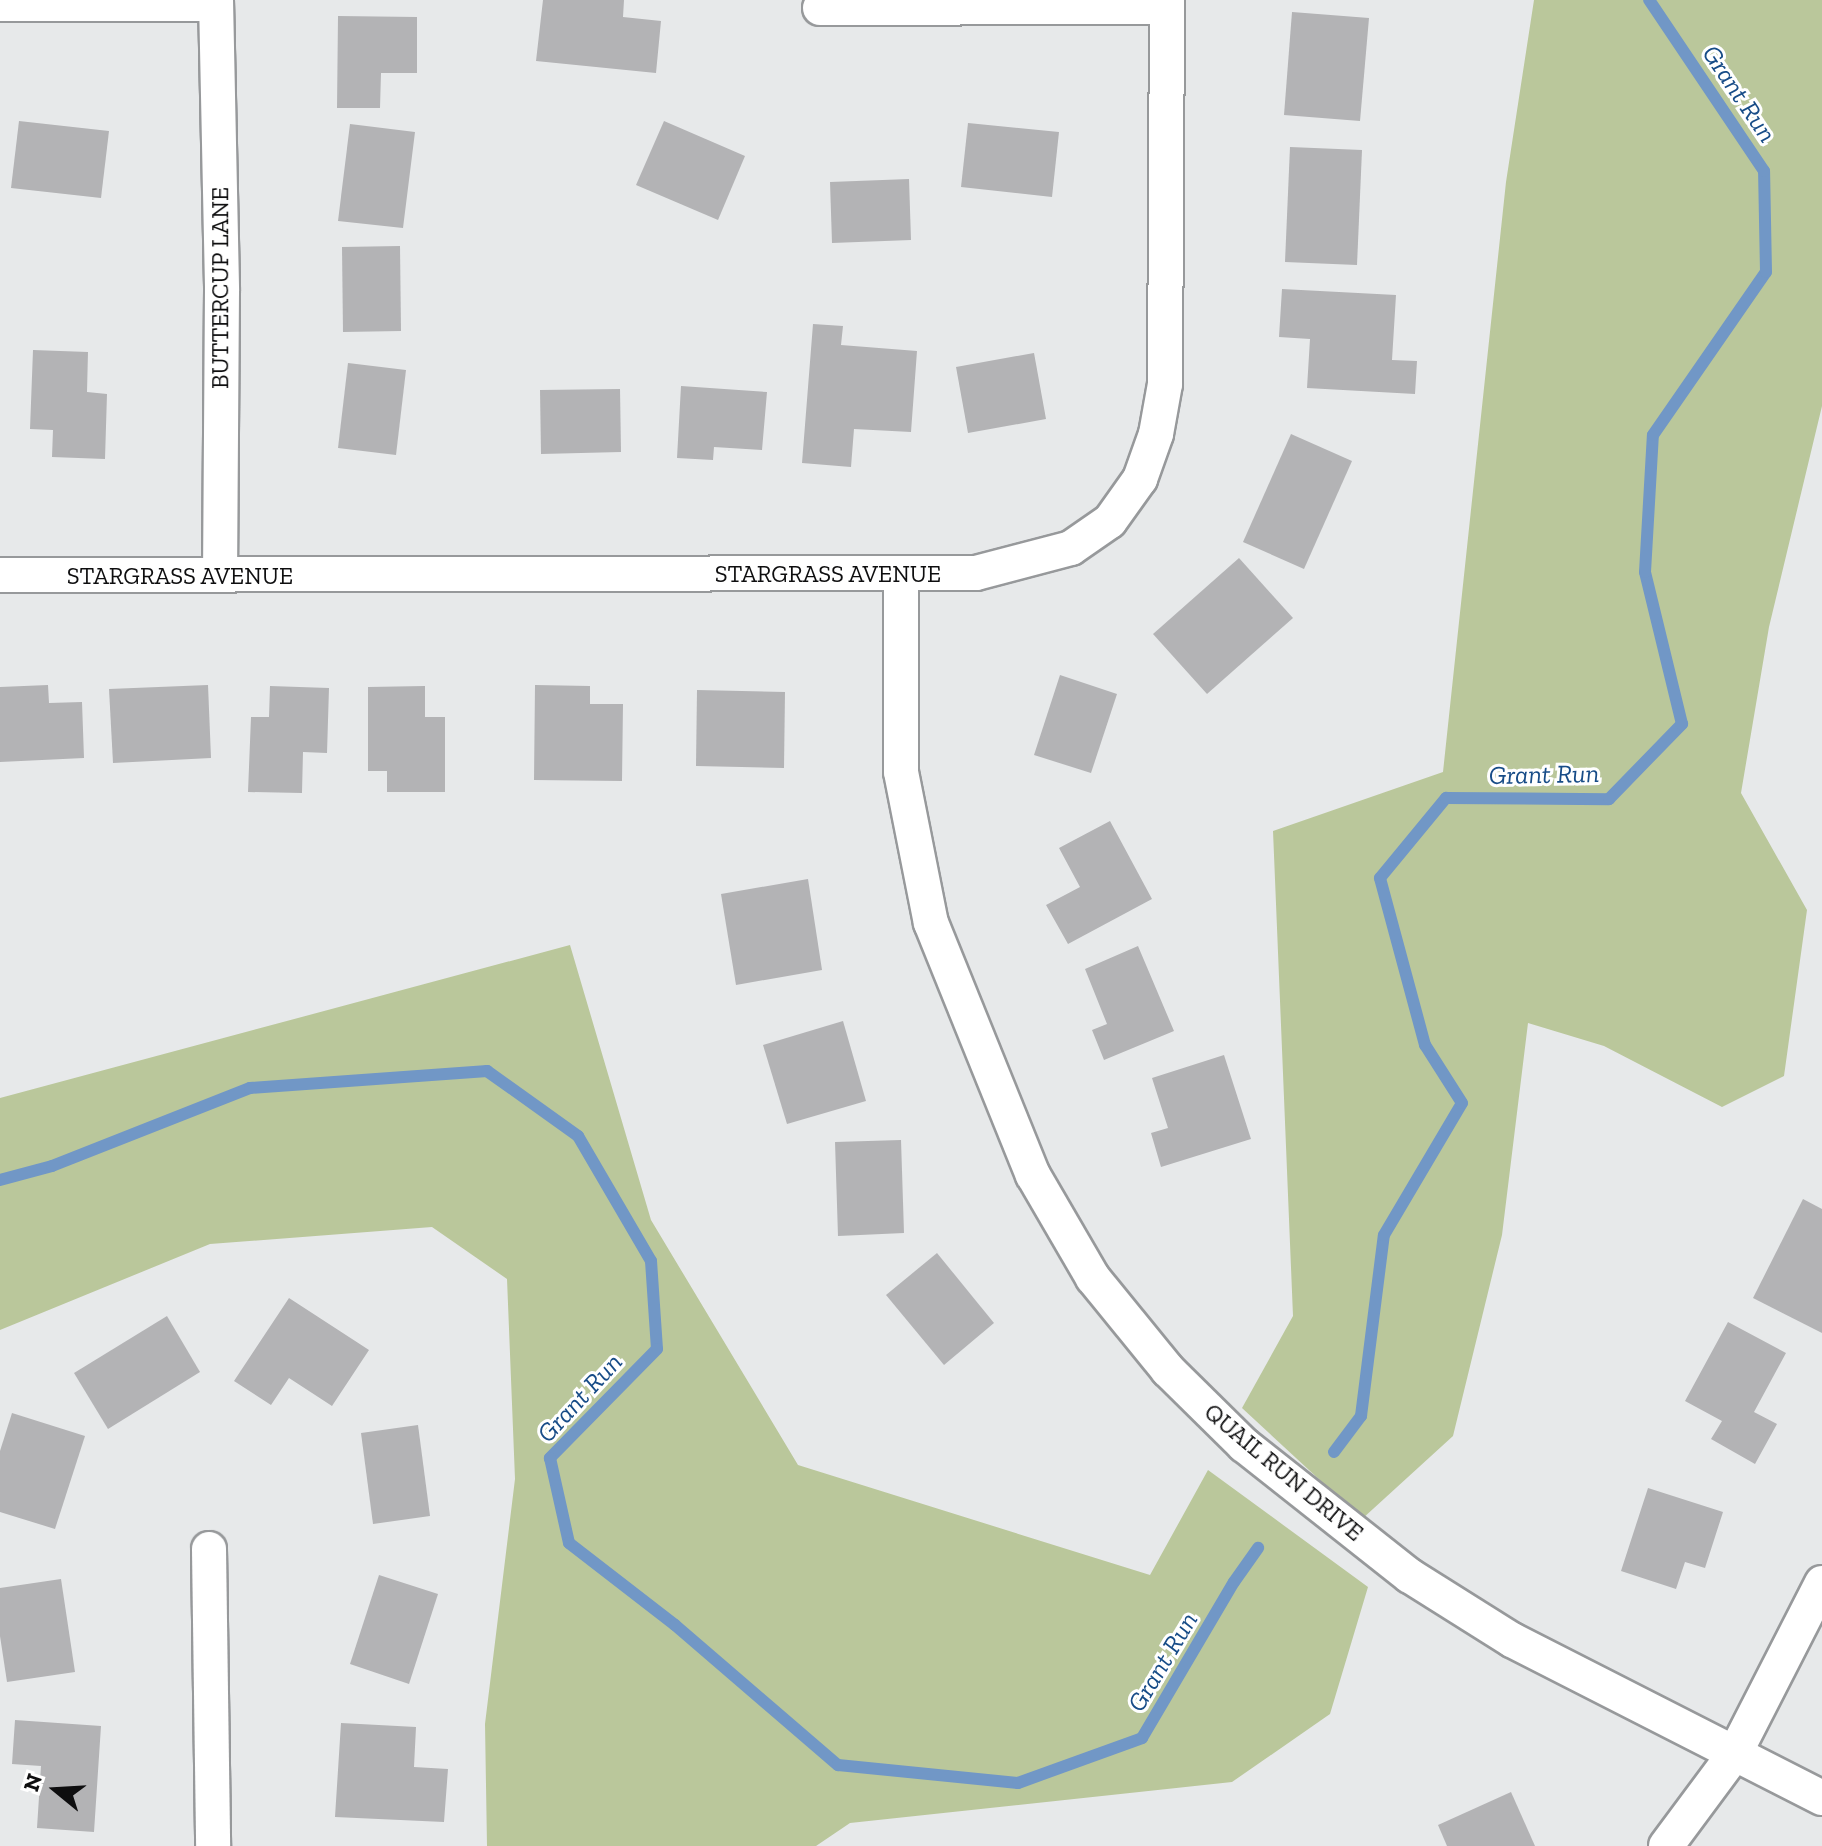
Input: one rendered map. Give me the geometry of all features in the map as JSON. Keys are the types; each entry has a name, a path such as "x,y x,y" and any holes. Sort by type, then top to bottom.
{"street":[{"path":"0,4 216,2"},
{"name":"BUTTERCUP LANE","path":"216,2 222,291 220,575"},
{"path":"820,8 1167,4"},
{"name":"STARGRASS AVENUE","path":"0,575 976,573 1071,548 1110,521 1140,479 1156,434 1165,384 1167,4"},
{"name":"QUAIL RUN DRIVE","path":"901,574 901,772 931,923 1033,1175 1093,1278 1168,1370 1244,1445 1410,1576 1512,1640 1822,1798"},
{"path":"209,1549 213,1846"},
{"path":"1666,1846 1735,1753 1822,1583"}],"green space":[{"path":"1534,0 1822,0 1822,406 1769,627 1741,793 1807,910 1784,1076 1722,1107 1604,1046 1528,1023 1502,1235 1453,1436 1362,1519 1242,1408 1293,1316 1273,831 1443,772 1506,182"},
{"path":"570,945 651,1220 798,1465 1150,1575 1208,1470 1368,1587 1330,1714 1232,1782 850,1823 816,1846 487,1846 485,1724 515,1479 507,1279 432,1227 210,1244 0,1330 0,1098"}],"building":[{"path":"543,0 624,0 623,17 661,21 656,73 536,61"},
{"path":"1292,12 1369,18 1360,121 1284,115"},
{"path":"338,16 417,17 417,73 381,73 380,108 337,108"},
{"path":"19,121 109,131 101,198 11,188"},
{"path":"664,121 745,156 718,220 636,185"},
{"path":"968,123 1059,132 1052,197 961,187"},
{"path":"350,124 415,132 403,228 338,221"},
{"path":"1290,147 1362,150 1357,265 1285,262"},
{"path":"909,179 911,240 832,243 830,182"},
{"path":"400,246 401,331 343,332 342,247"},
{"path":"1282,289 1396,295 1392,360 1417,361 1415,394 1307,388 1310,339 1279,337"},
{"path":"813,324 843,326 841,345 917,351 911,432 854,429 851,467 802,463"},
{"path":"33,350 88,352 87,392 107,394 105,459 52,457 53,430 30,429"},
{"path":"1034,353 1046,419 968,433 956,367"},
{"path":"348,363 406,370 396,455 338,448"},
{"path":"681,386 767,392 762,450 714,447 713,460 677,458"},
{"path":"620,389 621,452 541,454 540,390"},
{"path":"1291,434 1352,461 1304,569 1243,542"},
{"path":"1239,558 1293,618 1207,694 1153,634"},
{"path":"1060,675 1117,694 1091,773 1034,755"},
{"path":"48,685 49,703 82,702 84,758 0,762 0,687"},
{"path":"208,685 211,758 113,763 109,689"},
{"path":"535,685 590,686 590,704 623,704 622,781 534,780"},
{"path":"270,686 329,688 327,753 303,752 302,793 248,792 251,717 269,717"},
{"path":"425,686 425,717 445,717 445,792 387,792 387,771 368,771 368,687"},
{"path":"697,690 785,692 784,768 696,766"},
{"path":"1110,821 1152,899 1068,944 1046,905 1080,887 1059,848"},
{"path":"808,879 822,970 736,985 721,894"},
{"path":"1138,946 1174,1031 1104,1060 1092,1030 1107,1024 1085,969"},
{"path":"843,1021 866,1101 787,1124 763,1045"},
{"path":"1224,1055 1251,1139 1161,1167 1151,1133 1168,1128 1152,1078"},
{"path":"901,1140 904,1233 838,1236 835,1142"},
{"path":"1803,1199 1822,1209 1822,1333 1753,1298"},
{"path":"937,1253 994,1323 944,1365 886,1295"},
{"path":"289,1298 369,1350 332,1406 289,1378 271,1405 234,1381"},
{"path":"167,1316 200,1372 108,1429 74,1373"},
{"path":"1728,1322 1786,1353 1754,1412 1777,1424 1755,1464 1711,1439 1722,1421 1685,1401"},
{"path":"12,1413 85,1436 55,1529 0,1512 0,1451"},
{"path":"418,1425 430,1516 373,1524 361,1433"},
{"path":"1648,1488 1723,1512 1705,1568 1685,1562 1676,1589 1621,1571"},
{"path":"379,1575 438,1594 409,1684 350,1664"},
{"path":"61,1579 75,1672 7,1682 0,1636 0,1588"},
{"path":"15,1720 101,1726 94,1832 37,1828 41,1766 12,1764"},
{"path":"341,1723 416,1727 414,1767 448,1769 444,1822 335,1817"},
{"path":"1511,1792 1535,1846 1447,1846 1438,1825"}],"waterway":[{"name":"Grant Run","path":"1334,1452 1361,1416 1384,1235 1462,1103 1425,1045 1380,878 1446,798 1609,799 1682,724 1645,572 1653,435 1766,272 1764,171 1649,0"},
{"name":"Grant Run","path":"0,1180 52,1166 250,1088 487,1071 578,1136 651,1261 657,1349 550,1458 569,1543 675,1625 838,1765 1018,1783 1142,1738 1234,1582 1258,1548"}]}
